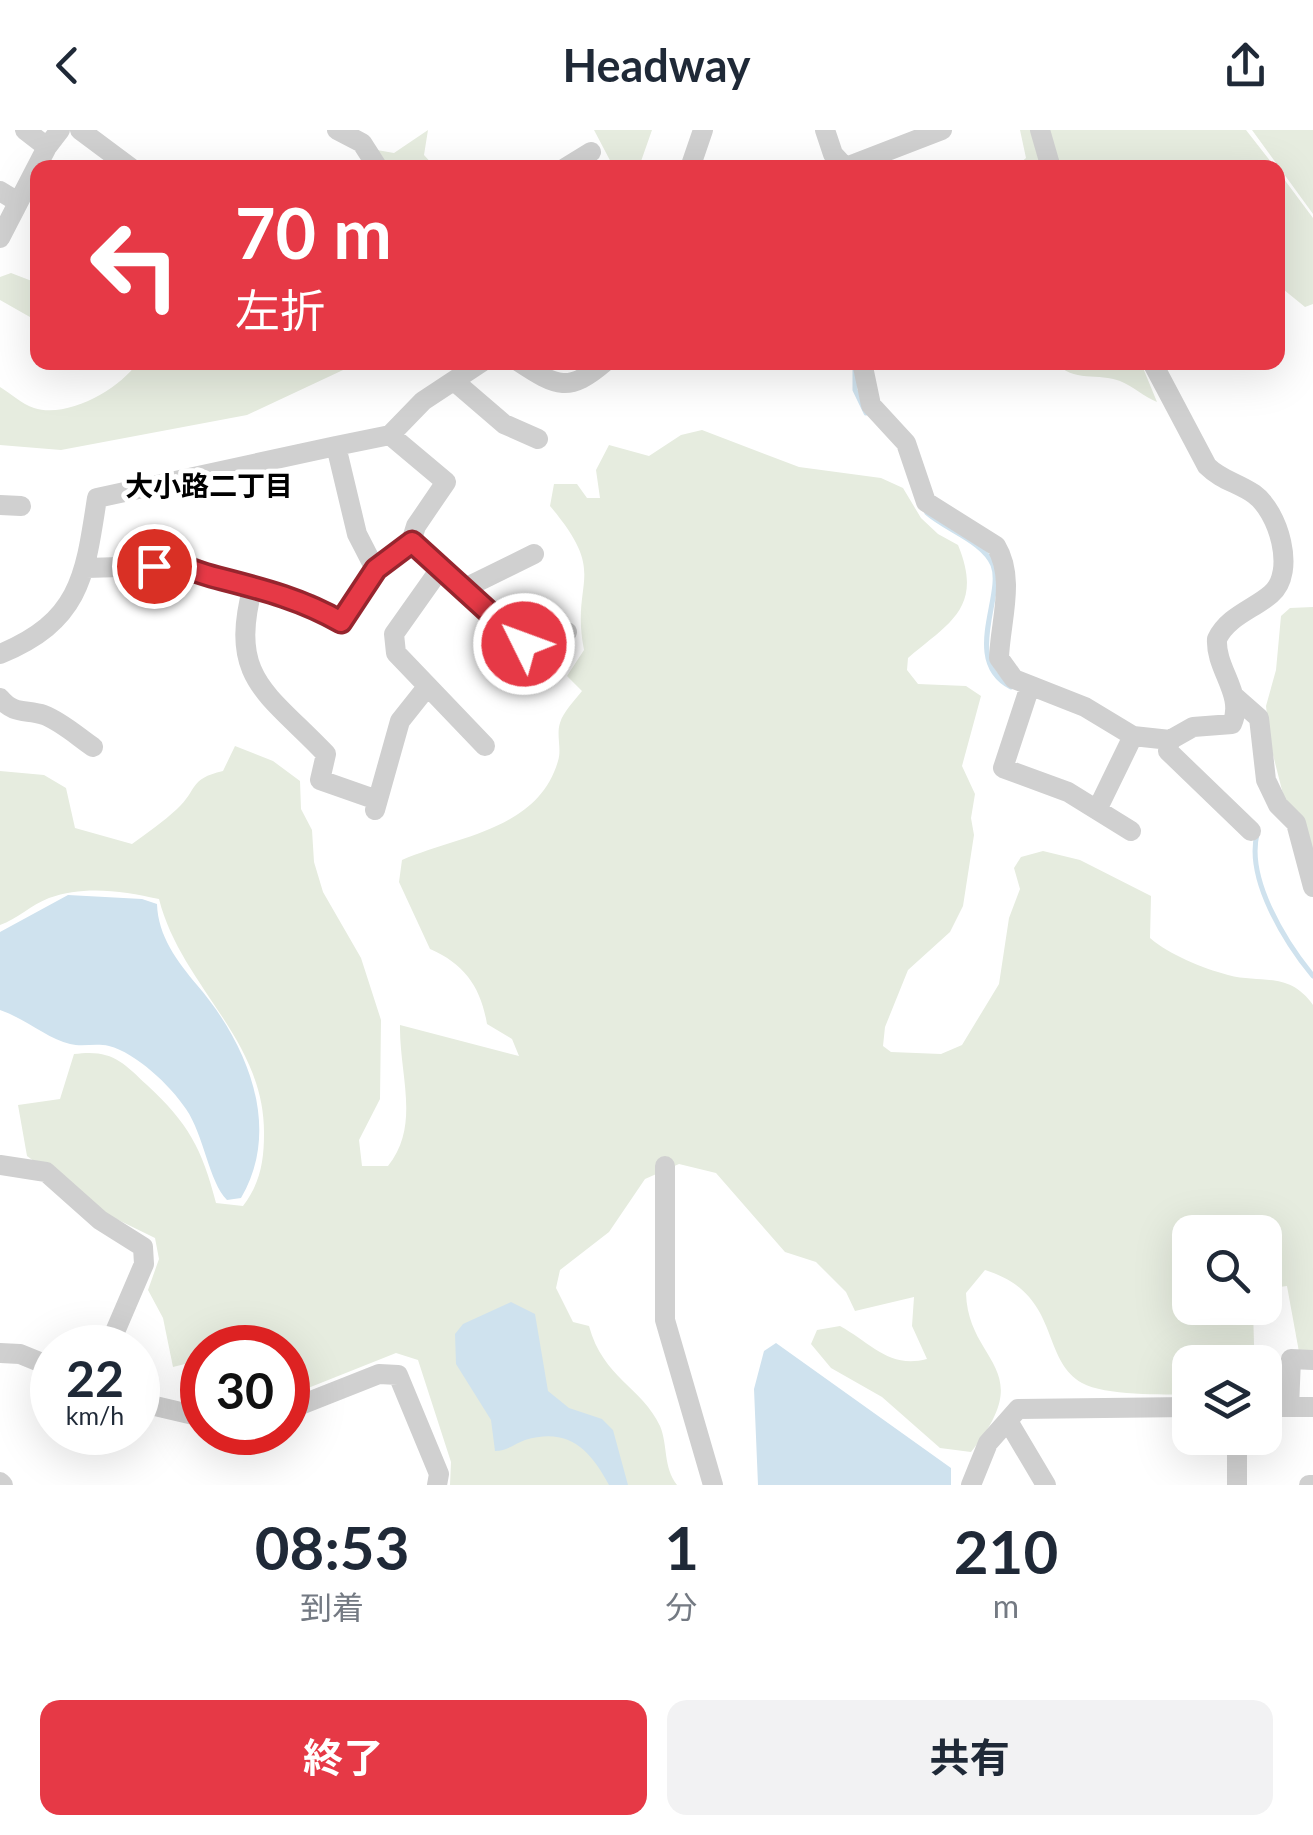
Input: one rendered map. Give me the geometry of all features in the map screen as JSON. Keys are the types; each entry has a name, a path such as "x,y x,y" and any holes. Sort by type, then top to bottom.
{"street":[{"path":"25,130 54,138 37,160"},
{"path":"80,130 120,160"},
{"path":"337,130 362,143 373,160"},
{"path":"693,160 703,130"},
{"path":"824,130 839,160"},
{"path":"864,160 942,130"},
{"path":"1040,130 1049,160"},
{"path":"578,160 591,152"},
{"path":"0,238 9,197 30,169"},
{"path":"0,654 43,635 86,568 97,498 390,435 423,401 470,370"},
{"path":"531,370 546,380 568,385 582,382 596,370"},
{"path":"864,370 871,406 906,443 926,502 996,546 1002,556 1007,572 1000,658 1014,679 1086,707 1133,736 1170,740 1193,726 1232,724 1234,696 1220,662 1218,639 1246,610 1274,592 1282,576 1283,549 1258,496 1217,477 1207,466 1156,370"},
{"path":"454,381 504,424 538,439"},
{"path":"86,568 188,565 218,578 311,604 341,622 376,569 412,542 416,526 446,482 390,435"},
{"path":"336,446 357,534 376,569"},
{"path":"412,542 524,644 567,632"},
{"path":"462,589 534,554"},
{"path":"440,569 394,634 396,653 485,746"},
{"path":"253,586 243,624 245,658 257,682 326,754 320,780 376,805 400,721 427,687"},
{"path":"1030,686 1003,768 1068,792 1130,831"},
{"path":"1234,696 1260,718 1266,780 1278,805 1296,823 1313,887"},
{"path":"0,698 18,712 41,714 58,723 92,747"},
{"path":"1097,810 1133,736"},
{"path":"1170,740 1168,752 1251,831"},
{"path":"0,1165 46,1172 100,1220 143,1246 144,1264 118,1325"},
{"path":"664,1166 665,1320 714,1485"},
{"path":"0,1353 30,1358"},
{"path":"1289,1407 1291,1359 1313,1360"},
{"path":"310,1401 380,1374 398,1375 439,1474 436,1485"},
{"path":"972,1485 988,1443 1018,1408 1172,1406"},
{"path":"1282,1407 1313,1407"},
{"path":"1008,1420 1046,1485"},
{"path":"1236,1455 1237,1485"}],"shaded area":[{"path":"428,130 424,155 429,160 371,160 377,150 394,153"},
{"path":"594,130 652,130 641,160 610,160"},
{"path":"1020,130 1246,130 1270,160 1024,160"},
{"path":"1252,130 1313,130 1313,214 1285,175 1285,160 1274,160"},
{"path":"1285,180 1313,218 1313,304 1305,307 1285,291"},
{"path":"11,273 30,280 30,317 0,300 0,277"},
{"path":"343,370 247,415 61,450 0,445 0,387 34,408 62,409 106,392 129,373"},
{"path":"1065,370 1144,370 1157,402 1120,381"},
{"path":"702,430 799,467 881,478 903,488 921,518 958,545 967,584 964,599 949,623 908,658 907,670 918,684 966,686 981,696 962,766 975,794 971,818 974,835 963,906 950,932 908,970 885,1027 883,1046 891,1052 941,1054 962,1045 999,984 1009,918 1020,889 1014,868 1021,857 1043,851 1080,860 1151,896 1150,938 1167,950 1228,975 1285,983 1304,994 1313,1005 1313,1354 1299,1352 1287,1286 1282,1287 1282,1215 1172,1215 1172,1325 1253,1325 1254,1345 1172,1345 1172,1394 1092,1387 1069,1372 1027,1294 985,1270 966,1293 977,1336 995,1367 1000,1401 991,1424 971,1452 940,1448 882,1397 831,1368 811,1344 817,1330 840,1326 891,1357 927,1359 912,1326 914,1297 855,1311 846,1292 816,1262 785,1252 716,1173 679,1164 645,1179 609,1232 560,1270 556,1288 573,1322 589,1326 603,1358 643,1401 660,1426 677,1485 450,1485 451,1462 418,1360 396,1353 310,1387 310,1325 180,1325 180,1365 173,1367 163,1318 148,1290 159,1259 155,1238 104,1213 27,1156 18,1105 60,1099 74,1054 98,1053 115,1059 161,1099 192,1138 216,1203 243,1206 249,1198 260,1172 264,1134 261,1100 251,1069 185,959 159,899 90,890 63,894 0,925 0,771 44,775 66,788 75,828 132,844 177,809 199,782 223,771 235,746 273,761 300,781 301,809 312,830 314,862 323,892 361,958 381,1020 380,1099 359,1140 362,1166 388,1166 404,1134 406,1099 400,1025 519,1056 512,1039 487,1024 476,988 462,970 430,949 399,882 402,860 515,816 548,784 558,761 560,723 582,691 567,676 584,650 583,564 579,548 550,506 554,484 577,484 587,498 600,498 596,470 609,445 649,456 681,435"},
{"path":"1313,607 1313,861 1285,802 1270,743 1266,706 1276,670 1281,616 1290,608"}],"water":[{"path":"68,895 142,899 157,904 170,948 230,1032 253,1086 259,1143 253,1171 241,1198 227,1200 221,1192 186,1109 162,1080 141,1063 109,1046 62,1041 0,1010 0,932"},
{"path":"511,1302 535,1314 548,1391 569,1408 602,1419 613,1430 628,1485 609,1485 585,1452 554,1436 525,1440 495,1451 491,1420 456,1364 455,1334 463,1324"},
{"path":"776,1343 951,1468 951,1485 758,1485 754,1389 764,1351"}],"waterway":[{"path":"855,370 855,390 866,413"},
{"path":"927,513 973,542 993,565 994,593 986,645 996,676 1011,687"},
{"path":"1257,834 1257,870 1270,909 1313,976"}],"district":[{"name":"大小路二丁目","path":"209,486"}],"route":[{"path":"154,566 188,565 218,578 311,604 341,622 376,569 412,542 524,644"}]}
